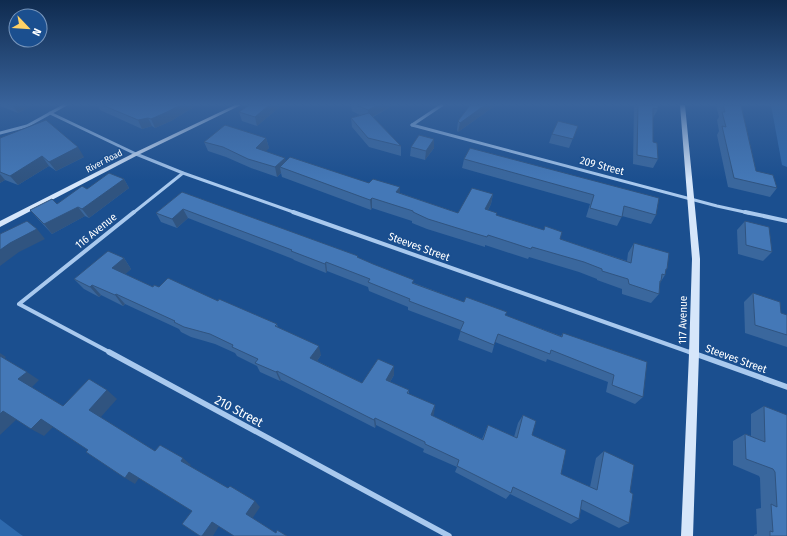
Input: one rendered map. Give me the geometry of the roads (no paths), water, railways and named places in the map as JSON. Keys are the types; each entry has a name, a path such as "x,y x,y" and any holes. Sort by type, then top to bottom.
{"street":[{"path":"0,133 12,130"},
{"name":"Steeves Street","path":"86,130 136,154 183,173 787,387"},
{"name":"River Road","path":"0,224 185,130"},
{"name":"209 Street","path":"431,130 690,199 787,221"},
{"name":"117 Avenue","path":"684,130 696,259 687,536"},
{"name":"116 Avenue","path":"19,304 183,173"},
{"name":"210 Street","path":"19,304 450,536"}]}
